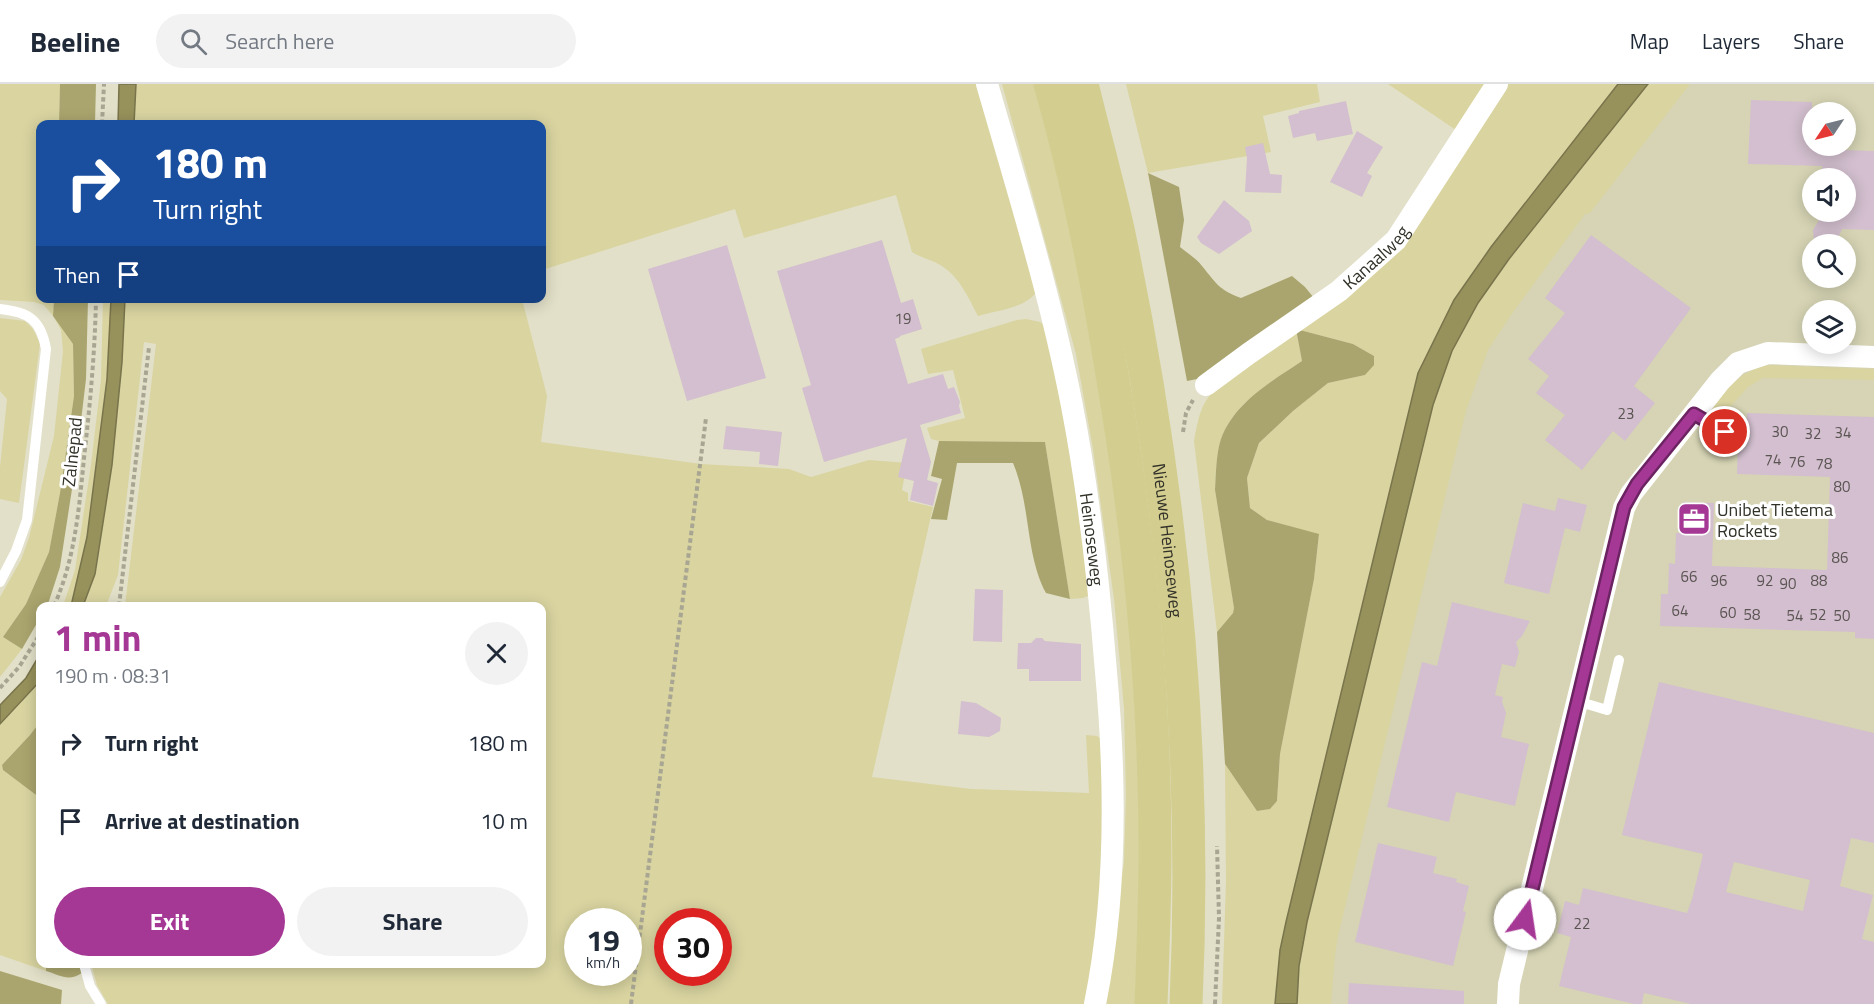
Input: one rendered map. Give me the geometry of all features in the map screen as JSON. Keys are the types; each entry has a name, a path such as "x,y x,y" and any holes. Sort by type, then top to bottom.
{"highway":[{"name":"Nieuwe Heinoseweg","path":"1050,84 1094,263 1120,416 1139,564 1151,711 1155,849 1151,1004"},
{"name":"Nieuwe Heinoseweg","path":"1082,84 1119,232 1137,325 1161,473 1174,583 1184,706 1188,827 1186,1004"}],"street":[{"name":"Heinoseweg","path":"987,84 1032,240 1067,382 1083,471 1101,604 1111,729 1112,814 1110,890 1100,982 1095,1004"},
{"name":"Kanaalweg","path":"1206,385 1339,291 1396,240 1497,84"},
{"path":"1508,1004 1509,984 1624,507 1637,484 1728,371 1738,363 1768,353 1874,357"}],"lane":[{"path":"0,309 14,310 27,315 37,323 43,332 46,349 27,520 16,551 0,582"},
{"path":"1694,414 1725,432"},
{"path":"1577,701 1607,710 1619,660"},
{"path":"85,968 90,986 101,1004"}],"path":[{"path":"102,120 104,84"},
{"name":"Zalnepad","path":"56,602 65,578 77,525 94,369 96,303"},
{"path":"119,602 149,347"},
{"path":"631,1004 706,418"},
{"path":"0,688 19,666 36,640"}],"shaded area":[{"path":"0,84 60,84 59,120 36,120 36,303 0,300"},
{"path":"60,84 96,84 95,120 59,120"},
{"path":"119,84 136,84 134,120 118,120"},
{"path":"136,84 978,84 1037,291 1032,297 1018,305 978,316 954,276 938,264 912,252 896,195 744,238 735,209 546,269 546,120 134,120"},
{"path":"1002,84 1036,84 1068,208 1118,488 1139,710 1141,1004 1105,1004 1124,862 1126,794 1124,708 1114,599 1093,449 1076,354"},
{"path":"1126,84 1317,84 1320,102 1263,116 1271,152 1148,173"},
{"path":"1388,84 1492,84 1459,132"},
{"path":"1504,84 1618,84 1491,247 1454,300 1418,373 1286,922 1280,950 1275,1004 1222,1004 1226,881 1225,764 1257,811 1270,809 1277,801 1280,754 1314,579 1319,535 1267,520 1250,508 1247,478 1259,443 1293,411 1328,383 1365,375 1373,365 1374,356 1353,344 1296,329 1302,361 1255,394 1234,415 1226,427 1218,452 1215,490 1234,608 1233,613 1217,632 1194,441 1200,413 1206,400 1216,389 1276,343 1351,290 1390,258 1448,177"},
{"path":"1618,84 1648,84 1509,259 1478,303 1452,351 1433,405 1307,922 1299,966 1297,1004 1275,1004 1280,950 1286,922 1418,373 1454,300 1491,247"},
{"path":"1648,84 1690,84 1590,213 1585,214 1488,350 1466,411 1338,936 1331,1004 1297,1004 1299,966 1307,923 1433,405 1452,351 1478,303 1509,259"},
{"path":"1675,84 1874,84 1874,1004 1325,1004 1341,864 1469,366"},
{"path":"1148,173 1179,187 1184,220 1180,247 1197,260 1223,289 1241,298 1292,276 1314,298 1207,377 1187,381"},
{"path":"37,303 54,303 53,316 44,305"},
{"path":"54,303 88,303 86,379 60,567 48,602 36,602 36,625 22,649 3,637 26,604 49,552 74,396 73,344 53,316"},
{"path":"103,303 111,303 107,379 87,537 72,602 64,602 75,570 101,380"},
{"path":"111,303 125,303 122,362 112,465 95,574 84,602 72,602 87,537 107,379"},
{"path":"125,303 523,303 547,396 541,442 701,464 789,469 811,477 869,460 907,463 902,490 908,493 908,501 933,507 872,777 971,789 1089,793 1086,735 1097,736 1105,741 1103,883 1089,1004 108,1004 97,985 92,968 546,968 546,602 125,602 156,344 144,342 118,575 108,602 84,602 95,574 122,362"},
{"path":"53,316 73,344 74,396 60,493 49,552 26,604 3,637 22,649 0,677 0,597 21,560 29,538 54,436 63,351 61,330"},
{"path":"0,318 25,321 33,329 40,344 19,503 0,499 0,467 7,399 0,391"},
{"path":"1026,319 1040,322 1047,328 1070,435 1090,595 1083,598 1070,599 1045,442 939,441 931,439 927,428 965,418 953,370 928,374 921,349"},
{"path":"1296,329 1353,344 1374,356 1374,365 1365,375 1328,383 1293,411 1259,443 1247,478 1250,508 1267,520 1319,534 1314,579 1280,754 1277,801 1270,809 1257,811 1225,764 1217,632 1233,613 1234,608 1215,490 1216,464 1221,439 1235,414 1255,394 1302,361"},
{"path":"1768,365 1874,369 1874,380 1763,378 1748,387 1720,418 1713,418 1710,412 1734,382 1750,371"},
{"path":"939,441 1045,442 1070,599 1046,593 1039,578 1023,496 1013,463 957,463 947,520 931,519 942,479 931,476"},
{"path":"36,661 36,685 0,724 0,705 26,678"},
{"path":"36,685 36,727 2,765 3,770 36,795 36,968 0,955 0,724"},
{"path":"36,727 36,795 3,770 2,765"},
{"path":"46,968 80,968 82,973 68,977 46,971"},
{"path":"0,971 62,990 61,1004 0,1004"}],"building":[{"path":"1751,100 1812,102 1802,102 1802,156 1856,156 1856,150 1874,151 1874,230 1842,229 1840,234 1813,234 1818,222 1856,222 1856,168 1748,164"},
{"path":"1346,101 1353,134 1317,141 1315,133 1293,138 1288,116 1299,113 1299,111"},
{"path":"1357,131 1383,147 1367,173 1372,176 1362,197 1330,182"},
{"path":"1263,143 1270,174 1282,175 1281,193 1245,192 1247,158 1245,147"},
{"path":"1224,200 1249,221 1252,231 1219,254 1201,243 1197,237"},
{"path":"1591,235 1691,308 1634,386 1655,403 1625,441 1613,431 1582,470 1545,440 1565,415 1536,393 1549,376 1528,359 1565,313 1545,298"},
{"path":"882,240 901,303 913,299 922,329 895,339 908,384 943,374 948,389 954,387 960,402 961,413 920,425 931,462 927,480 938,483 933,506 910,500 914,481 898,477 907,438 824,462 802,388 811,385 777,271"},
{"path":"727,245 766,378 687,401 648,269"},
{"path":"1747,413 1874,417 1874,639 1855,638 1855,632 1660,626 1661,594 1668,594 1669,563 1675,564 1676,533 1682,533 1683,502 1714,503 1712,566 1827,570 1830,477 1737,474 1738,442 1746,443"},
{"path":"726,426 782,432 778,466 759,464 760,452 723,449"},
{"path":"1558,498 1587,505 1580,532 1565,528 1549,594 1504,583 1523,503 1555,511"},
{"path":"975,589 1003,590 1002,642 973,641"},
{"path":"1452,602 1530,621 1516,642 1519,652 1515,667 1502,664 1495,695 1503,697 1502,702 1506,713 1501,737 1529,744 1515,806 1456,792 1449,822 1387,807 1422,662 1437,666"},
{"path":"1036,638 1081,644 1081,681 1029,681 1029,669 1017,669 1018,643 1031,643"},
{"path":"1659,682 1874,733 1874,843 1851,838 1840,886 1873,895 1862,939 1874,942 1874,1004 1691,1004 1644,993 1642,1004 1634,1004 1559,986 1571,937 1557,933 1565,901 1579,905 1583,888 1687,913 1703,854 1622,835","holes":["1734,862 1810,880 1803,911 1726,892"]},
{"path":"961,701 976,703 1001,718 1000,731 989,737 958,734"},
{"path":"1378,843 1437,857 1433,873 1457,879 1456,882 1469,886 1463,911 1466,912 1453,966 1355,942"},
{"path":"1349,983 1464,991 1464,1004 1348,1004"}],"place":[{"name":"Unibet Tietema Rockets","path":"1694,519"}],"route":[{"path":"1525,919 1624,507 1637,484 1694,414 1725,432"}]}
